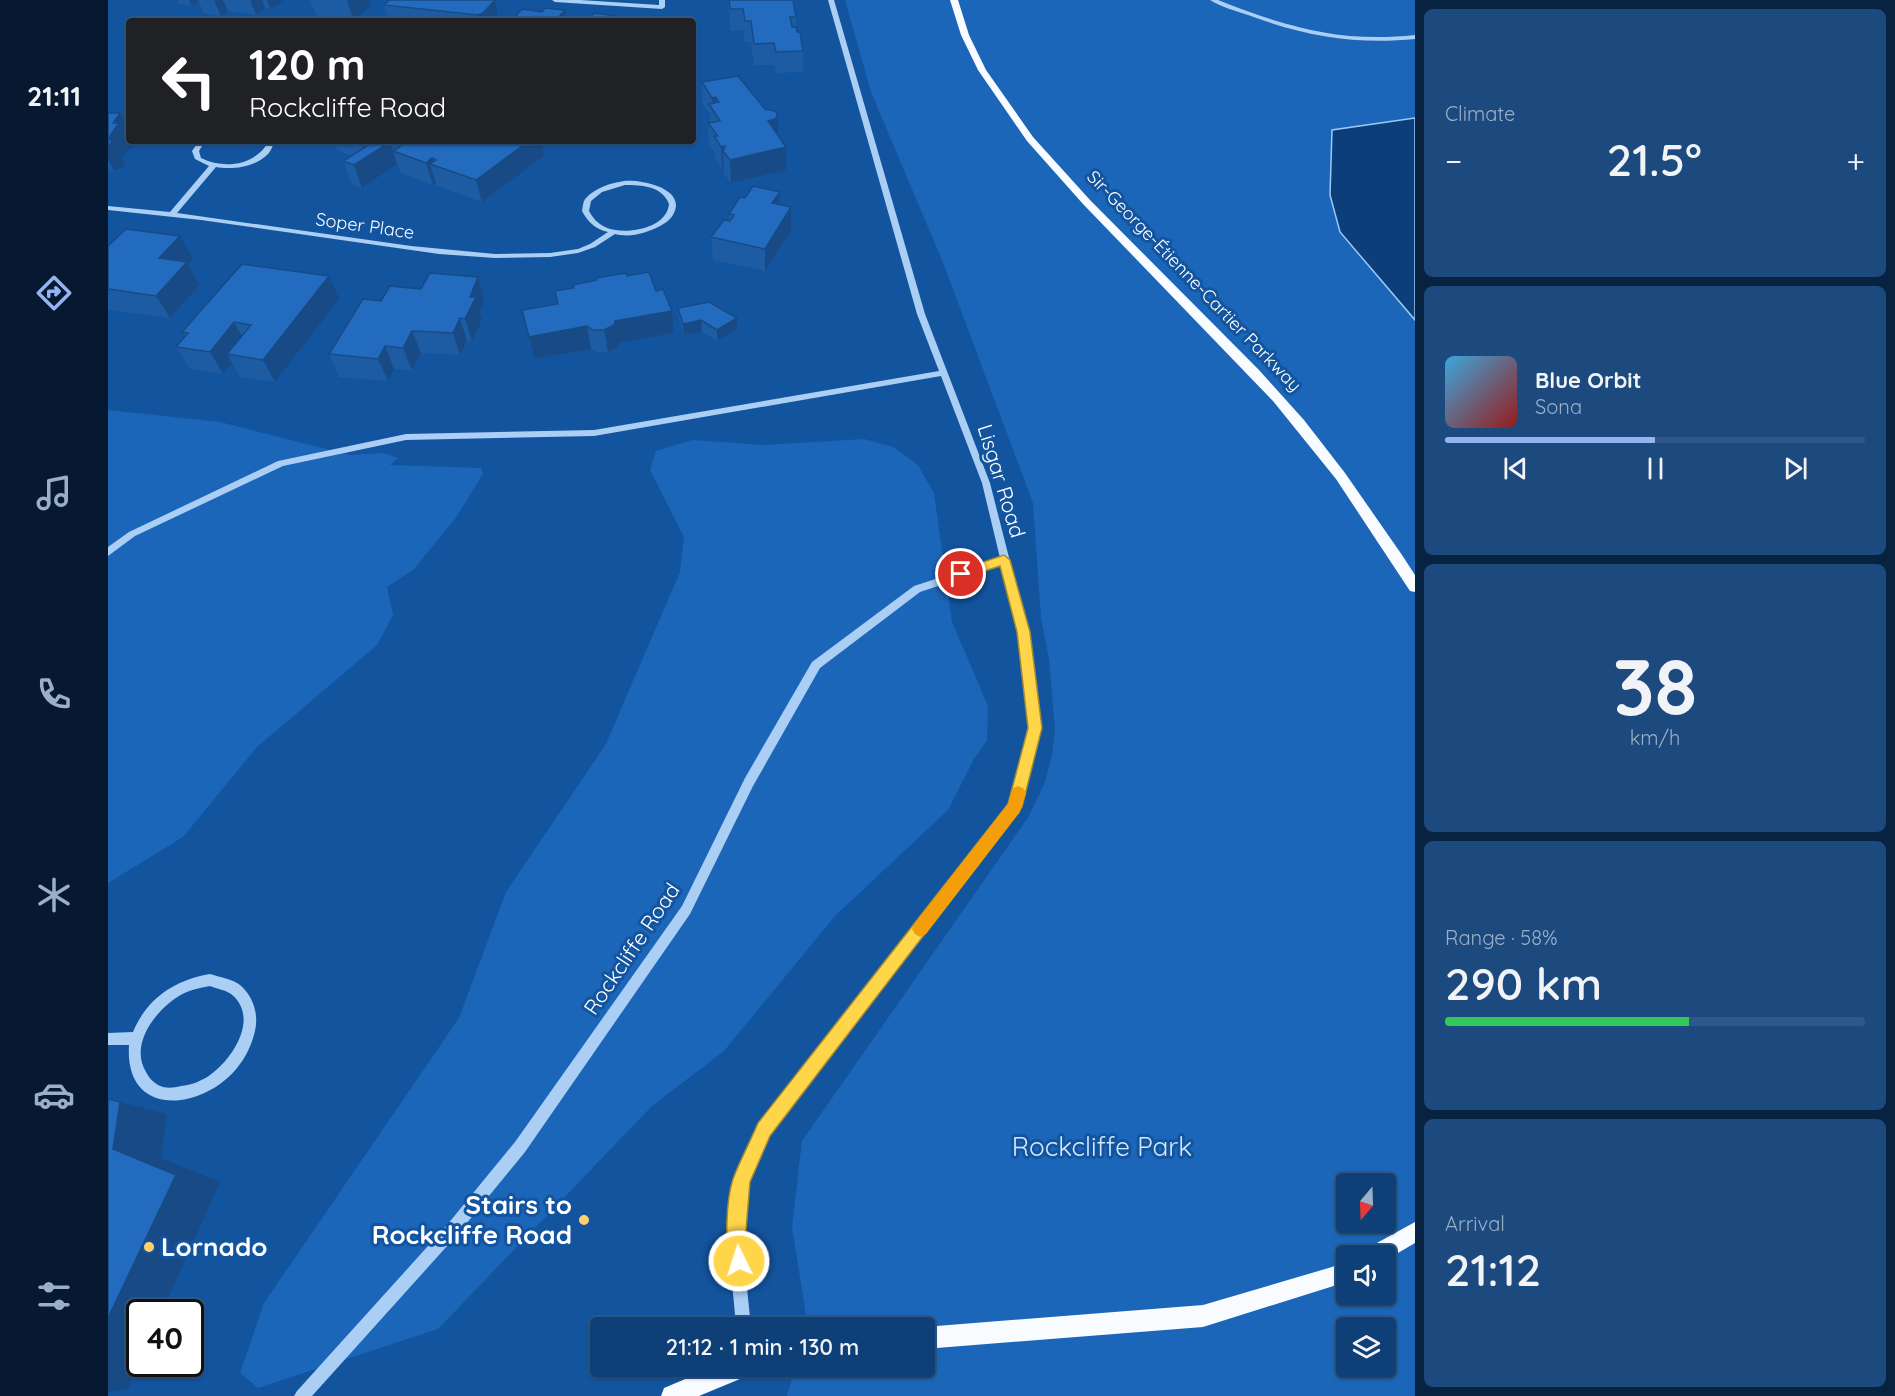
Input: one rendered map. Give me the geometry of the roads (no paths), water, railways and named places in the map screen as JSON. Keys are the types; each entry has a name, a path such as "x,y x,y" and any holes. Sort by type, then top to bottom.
{"main road":[{"name":"Sir-George-Étienne-Cartier Parkway","path":"954,0 958,20 978,66 1031,139 1073,189 1232,350 1321,448 1415,586"},
{"path":"1392,1245 1415,1232"},
{"path":"935,1337 1203,1316 1336,1276"},
{"path":"672,1396 718,1377"}],"street":[{"path":"555,0 662,3"},
{"name":"Lisgar Road","path":"743,1317 736,1230 741,1182 764,1129 1015,807 1035,728 1023,632 986,483 921,314 831,0"},
{"path":"1213,0 1274,23 1320,35 1369,40 1415,37"},
{"path":"199,144 194,154 204,164 226,167 253,161 270,148 271,144"},
{"path":"173,213 213,166"},
{"name":"Soper Place","path":"108,208 173,213 473,255 529,255 580,251 594,246 614,232 642,231 655,226 670,213 672,205 670,197 663,191 640,183 611,186 598,191 589,198 584,206 585,214 590,222 614,232"},
{"path":"108,552 132,534 281,463 406,437 594,433 944,373"},
{"name":"Rockcliffe Road","path":"302,1396 452,1230 527,1137 686,910 749,782 816,665 917,590 1004,560"},
{"path":"210,980 226,983 239,991 248,1004 251,1019 248,1039 238,1057 223,1075 204,1088 184,1094 165,1095 149,1088 138,1075 134,1058 136,1038 145,1020 158,1005 174,992 192,983 210,980"},
{"path":"108,1039 136,1038"}],"place":[{"name":"Stairs to Rockcliffe Road","path":"584,1220"},
{"name":"Lornado","path":"149,1247"}],"park label":[{"name":"Rockcliffe Park","path":"1102,1147"}]}
